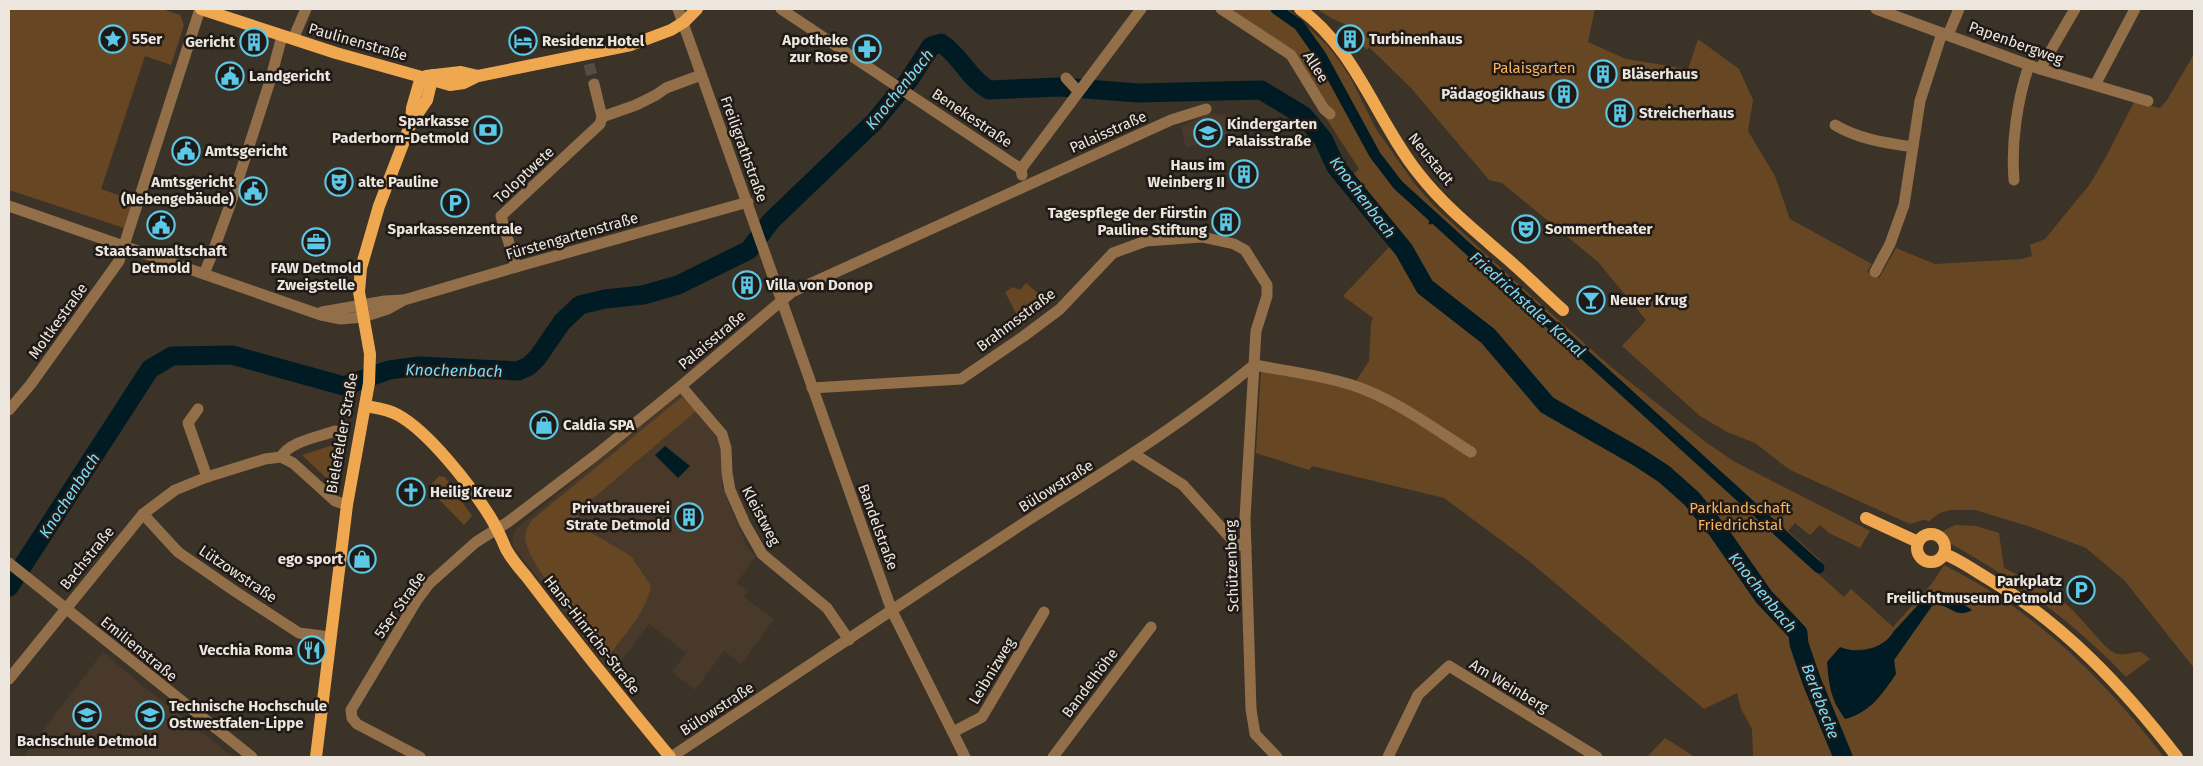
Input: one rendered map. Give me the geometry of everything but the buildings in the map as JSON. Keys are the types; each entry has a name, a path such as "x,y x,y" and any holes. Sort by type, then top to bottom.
{"main road":[{"name":"Paulinenstraße","path":"200,9 288,38 429,77 450,85 464,83 478,76 588,59 664,33 684,22 697,9"},
{"name":"Neustadt","path":"1300,9 1326,33 1343,54 1401,150 1420,176 1465,222 1562,310"},
{"name":"Bielefelder Straße","path":"316,757 347,506 369,383 368,339 362,312 359,280 379,206 411,123 426,104 429,77"},
{"name":"Hans-Hinrichs-Straße","path":"365,406 398,414 418,430 460,473 497,527 507,551 603,672 620,697 670,757"},
{"path":"1866,518 1918,542"},
{"path":"1937,535 1944,541 1944,554 1933,562 1924,561 1918,555 1918,542 1924,536 1937,535"},
{"path":"1944,554 2000,586 2044,617 2076,644 2106,672 2177,757"}],"street":[{"name":"Moltkestraße","path":"9,410 31,384 119,261 200,9"},
{"path":"204,274 230,205 270,81 288,38 306,9"},
{"name":"Freiligrathstraße","path":"678,9 783,299"},
{"name":"Benekestraße","path":"781,9 1021,169"},
{"name":"Palaisstraße","path":"1021,169 1140,9"},
{"name":"Allee","path":"1221,9 1290,55 1324,109 1330,114"},
{"name":"Papenbergweg","path":"1876,9 2035,67 2148,101"},
{"path":"1875,272 1890,244 1904,205 1920,101 1945,34 1958,9"},
{"path":"2014,180 2013,148 2020,106 2035,67 2075,9"},
{"path":"2095,85 2135,9"},
{"path":"594,84 602,118 636,105 666,88 701,75"},
{"path":"1066,78 1078,92"},
{"name":"Palaisstraße","path":"497,527 508,522 588,461 681,386 792,292 1171,120 1206,109"},
{"name":"Toloptwete","path":"516,267 501,216 596,129 602,118"},
{"path":"1835,125 1845,131 1863,137 1912,147"},
{"path":"1021,169 1023,186"},
{"name":"Fürstengartenstraße","path":"9,206 336,318 388,309 404,300 748,202"},
{"name":"Brahmsstraße","path":"812,388 961,379 1060,309 1113,253 1146,241 1202,237 1234,244 1245,250 1267,285 1267,296 1256,331 1254,365"},
{"name":"Bandelstraße","path":"783,299 812,388 892,611 965,757"},
{"path":"1254,365 1350,384 1368,391 1390,402 1471,452"},
{"name":"Bülowstraße","path":"670,757 1028,521 1134,454 1231,384 1254,365"},
{"name":"Schützenberg","path":"1254,365 1244,518 1252,721 1255,734 1277,757"},
{"name":"Kleistweg","path":"681,386 722,434 726,448 730,490 745,524 762,554 827,608 849,640"},
{"path":"198,410 188,423 207,477"},
{"path":"335,431 294,446 281,457 293,463 334,501 347,506"},
{"path":"1134,454 1183,485 1235,543 1246,547"},
{"name":"Bachstraße","path":"9,679 143,514 175,490 207,477 271,457 281,457"},
{"name":"Lützowstraße","path":"143,514 178,552 236,592 299,633 330,637"},
{"name":"55er Straße","path":"420,757 357,724 352,718 351,710 429,584 476,542 497,527"},
{"name":"Emilienstraße","path":"11,564 252,757"},
{"name":"Leibnizweg","path":"953,732 982,717 1044,612"},
{"name":"Bandelhöhe","path":"1052,757 1151,627"},
{"name":"Am Weinberg","path":"1388,757 1418,696 1449,666 1597,757"}],"shaded area":[{"name":"Kindergarten Palaisstraße","path":"1209,113 1236,116 1247,121 1250,127 1186,148 1181,127"},
{"name":"Privatbrauerei Strate Detmold","path":"681,393 721,440 724,451 722,486 748,549 756,556 737,583 748,591 744,597 774,619 741,664 724,651 695,690 672,672 686,653 649,624 611,674 512,543 514,532 517,528"},
{"path":"103,652 142,685 233,757 23,757"}],"green space":[{"path":"9,9 162,9 180,15 184,25 171,65 145,56 101,189 133,200 124,228 9,190"},
{"name":"Parklandschaft Friedrichstal","path":"1224,9 1287,9 1293,13 1327,45 1338,59 1350,77 1376,129 1414,183 1434,206 1516,282 1611,367 1707,443 1735,462 1870,531 1860,548 1829,533 1820,525 1810,535 1795,523 1788,531 1820,560 1818,563 1822,567 1817,573 1844,597 1851,589 1893,627 1933,582 1944,565 1978,583 2009,603 2065,648 2116,699 2164,757 1753,757 1752,729 1741,709 1737,693 1704,709 1529,561 1444,498 1312,466 1309,470 1256,453 1261,369 1354,384 1369,361 1373,318 1343,296 1392,244 1383,236 1342,184 1359,169 1322,112 1290,56","holes":["1943,592 1971,611 1961,613 1945,606 1934,604 1894,660 1896,674 1886,689 1863,712 1846,719 1835,704 1830,688 1847,650 1874,647 1885,641 1894,631"]},
{"name":"Palaisgarten","path":"1317,9 1595,9 1588,42 1626,59 1688,69 1698,39 1739,69 1753,100 1748,131 1775,176 1790,219 1872,264 1867,272 1879,278 1896,248 1935,264 2022,259 2032,256 2030,245 2045,239 2090,184 2134,102 2160,108 2167,100 2194,54 2194,668 2124,580 2086,548 2031,527 1975,510 1950,510 1940,513 1929,521 1923,520 1910,524 1790,470 1755,443 1727,432 1700,416 1622,346 1646,320 1598,262 1502,183 1489,180 1411,88 1369,47 1367,50 1362,46 1363,32 1331,18"},
{"path":"1026,283 1047,301 1022,325 1005,292 1013,287 1020,290"},
{"path":"682,397 696,411 577,512 583,528 631,556 651,586 639,615 607,658 547,582 536,565 528,550 525,538 526,531 532,520"},
{"path":"344,433 338,489 302,455 339,443 338,437"},
{"path":"439,476 445,477 472,516 464,525 428,488"},
{"path":"1955,525 1976,526 1999,533 2004,568 2060,599 2115,653 2141,652 2150,659 2126,677 2085,638 2042,602 1995,570 1946,541 1943,531"},
{"path":"1665,738 1692,755 1692,757 1647,757"}],"water":[{"path":"665,446 690,466 678,478 655,455"},
{"path":"1930,592 1943,592 1972,610 1961,613 1933,604 1894,660 1896,674 1885,689 1869,707 1845,719 1832,692 1827,662 1840,647 1863,650 1878,646 1884,642"}],"waterway":[{"name":"Friedrichstaler Kanal","path":"1276,9 1299,25 1321,56 1375,155 1398,185 1819,568"},
{"name":"Knochenbach","path":"9,587 150,369 172,356 232,355 344,386 389,370 419,366 518,371 529,366 538,357 562,322 580,305 605,299 643,295 678,285 749,250 771,221 874,122 909,80 931,46 941,43 954,54 976,80 989,90 1060,87 1138,93 1261,90 1304,116 1323,139 1336,167 1404,250 1425,287 1488,336 1547,405 1638,457 1664,474 1692,499 1718,531 1764,597 1798,633 1799,644 1812,682 1843,757"},
{"path":"1430,223 1434,220"}],"tunnel":[{"path":"589,64 594,84"}],"place":[{"name":"55er","path":"113,39"},
{"name":"Turbinenhaus","path":"1350,39"},
{"name":"Residenz Hotel","path":"523,41"},
{"name":"Gericht","path":"254,42"},
{"name":"Apotheke zur Rose","path":"867,49"},
{"name":"Bläserhaus","path":"1603,74"},
{"name":"Landgericht","path":"230,76"},
{"name":"Pädagogikhaus","path":"1564,94"},
{"name":"Streicherhaus","path":"1620,113"},
{"name":"Sparkasse Paderborn-Detmold","path":"488,130"},
{"name":"Kindergarten Palaisstraße","path":"1208,133"},
{"name":"Amtsgericht","path":"186,151"},
{"name":"Haus im Weinberg II","path":"1244,174"},
{"name":"alte Pauline","path":"339,182"},
{"name":"Amtsgericht (Nebengebäude)","path":"253,191"},
{"name":"Sparkassenzentrale","path":"455,203"},
{"name":"Tagespflege der Fürstin Pauline Stiftung","path":"1226,222"},
{"name":"Staatsanwaltschaft Detmold","path":"161,225"},
{"name":"Sommertheater","path":"1526,229"},
{"name":"FAW Detmold Zweigstelle","path":"316,242"},
{"name":"Villa von Donop","path":"747,285"},
{"name":"Neuer Krug","path":"1591,300"},
{"name":"Caldia SPA","path":"544,425"},
{"name":"Heilig Kreuz","path":"411,492"},
{"name":"Privatbrauerei Strate Detmold","path":"689,517"},
{"name":"ego sport","path":"362,559"},
{"name":"Parkplatz Freilichtmuseum Detmold","path":"2081,590"},
{"name":"Vecchia Roma","path":"312,650"},
{"name":"Bachschule Detmold","path":"87,715"},
{"name":"Technische Hochschule Ostwestfalen-Lippe","path":"150,715"}],"water label":[{"name":"Berlebecke","path":"1821,701"}]}
